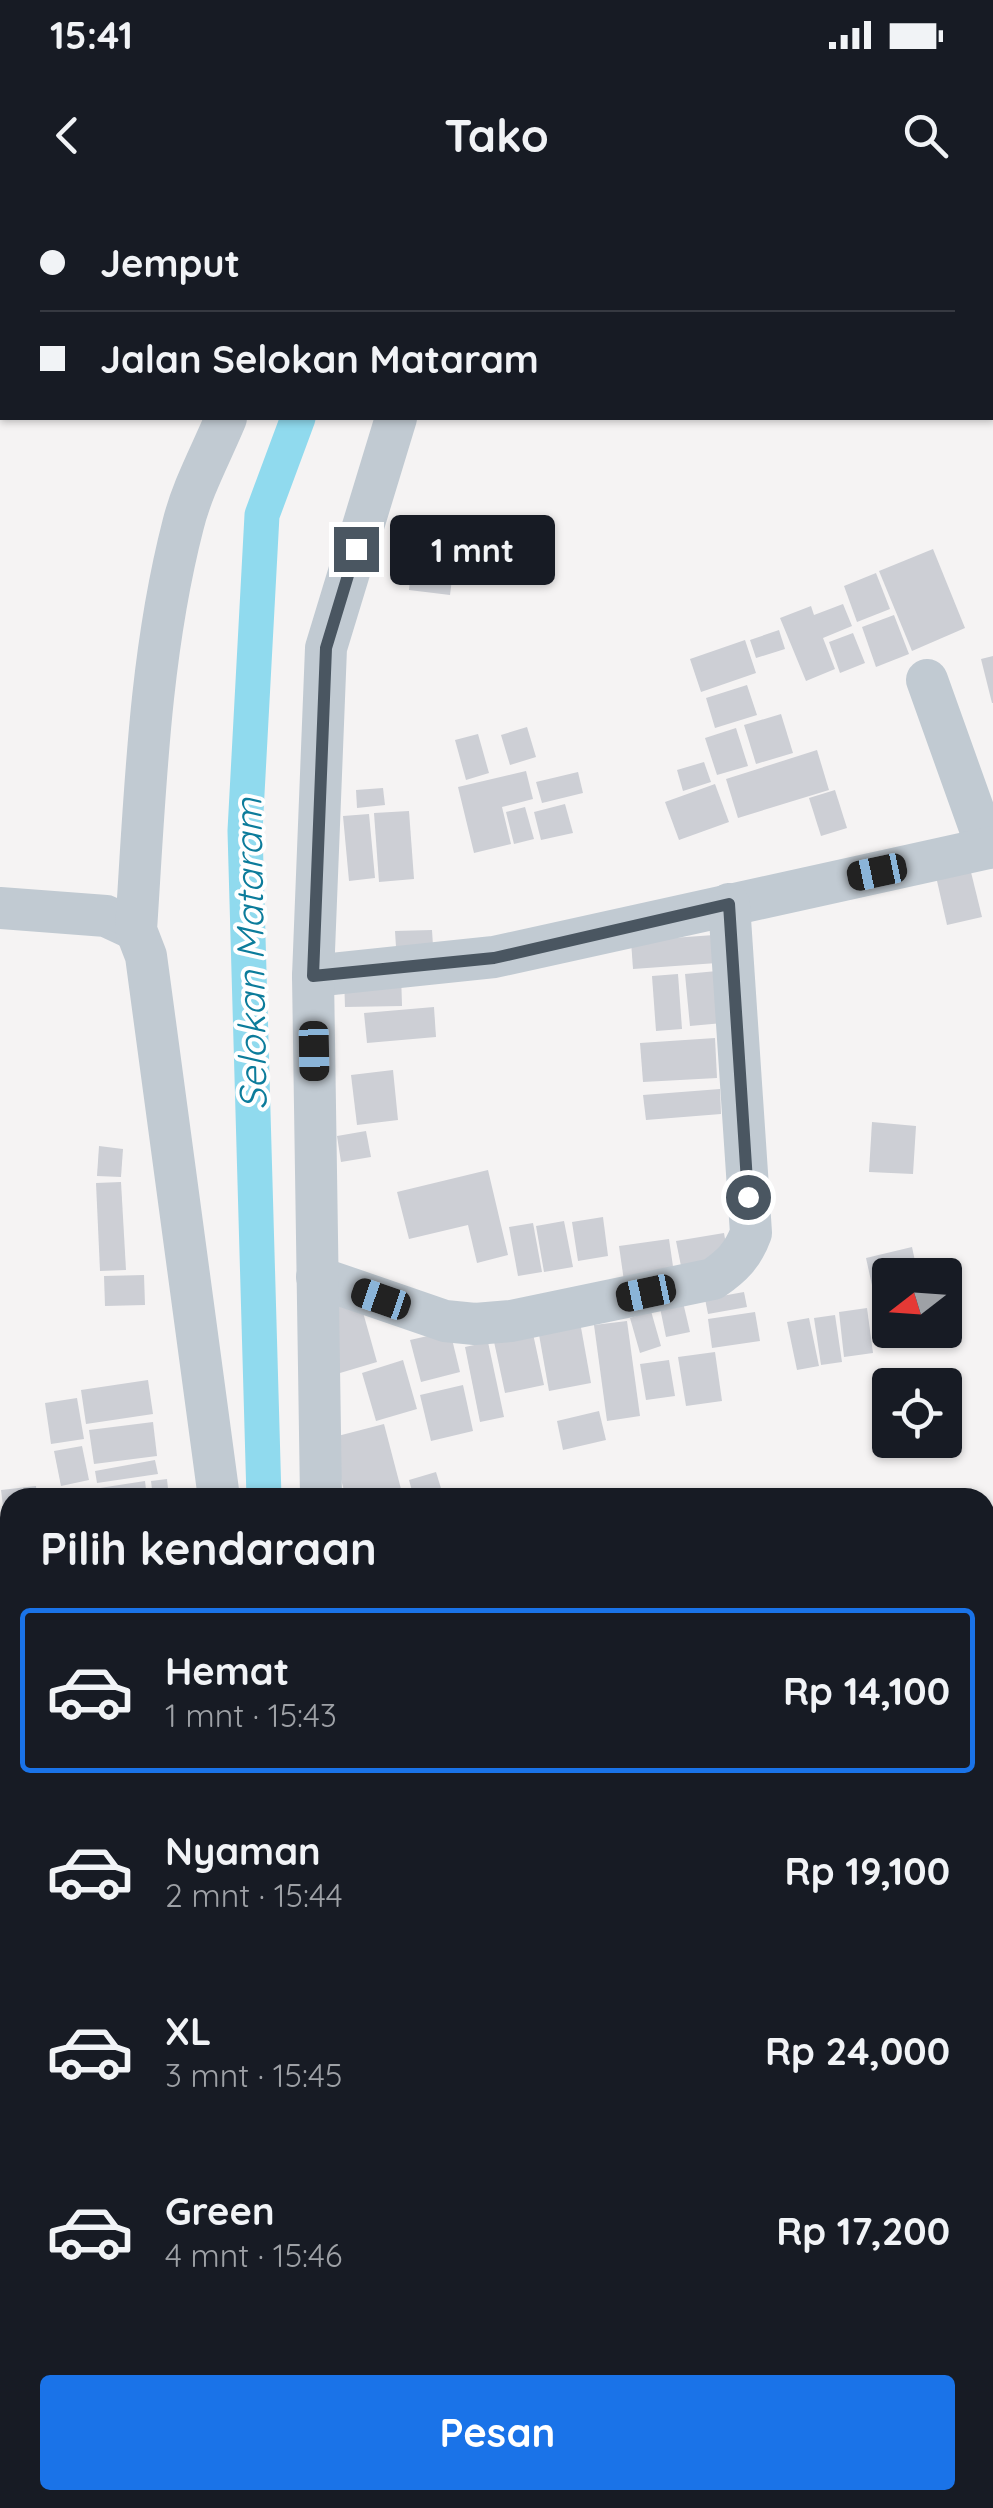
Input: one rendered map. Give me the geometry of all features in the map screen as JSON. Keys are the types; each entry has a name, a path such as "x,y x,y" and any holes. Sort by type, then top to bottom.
{"street":[{"path":"217,1488 146,956 136,930 149,736 162,626 184,521 225,420"},
{"path":"321,1488 313,976 326,648 395,420"},
{"path":"313,976 494,958 990,847 927,680"},
{"path":"317,1277 445,1321 475,1324 511,1321 713,1279 732,1266 751,1233 729,904"},
{"path":"0,908 106,916 136,930"}],"building":[{"path":"414,542 456,548 450,595 409,590"},
{"path":"933,549 965,628 912,651 879,571"},
{"path":"876,573 890,609 857,622 844,586"},
{"path":"843,604 852,626 823,638 835,669 806,681 780,618 811,606 814,615"},
{"path":"894,615 909,654 876,667 862,627"},
{"path":"779,630 785,649 756,658 750,640"},
{"path":"853,633 865,663 840,673 829,642"},
{"path":"745,640 756,673 701,692 690,659"},
{"path":"993,656 993,703 992,703 981,659"},
{"path":"747,685 757,715 715,728 706,698"},
{"path":"781,714 793,753 756,764 744,725"},
{"path":"527,727 536,757 510,765 501,735"},
{"path":"736,728 748,766 717,775 705,738"},
{"path":"478,734 489,773 466,780 455,740"},
{"path":"817,750 829,790 738,818 726,779"},
{"path":"704,762 711,782 683,791 677,770"},
{"path":"526,771 533,799 502,807 511,844 474,853 458,787"},
{"path":"578,772 583,793 542,803 536,782"},
{"path":"715,784 729,822 679,840 665,802"},
{"path":"383,788 385,805 357,808 356,790"},
{"path":"835,790 847,828 821,836 809,798"},
{"path":"565,804 573,833 541,840 534,812"},
{"path":"525,807 534,839 514,844 506,812"},
{"path":"409,811 414,879 379,882 374,813"},
{"path":"369,814 375,878 349,881 343,816"},
{"path":"969,864 982,917 947,925 935,872"},
{"path":"432,930 433,946 396,947 395,931"},
{"path":"714,935 717,963 633,969 631,941"},
{"path":"717,971 723,1023 690,1026 685,974"},
{"path":"401,974 402,1006 345,1007 344,976"},
{"path":"678,974 682,1029 656,1031 652,976"},
{"path":"434,1007 436,1037 367,1043 364,1013"},
{"path":"715,1038 717,1078 643,1082 640,1043"},
{"path":"393,1070 398,1120 357,1125 351,1075"},
{"path":"720,1089 721,1114 646,1120 643,1095"},
{"path":"872,1122 916,1126 913,1174 869,1172"},
{"path":"366,1131 371,1157 341,1162 337,1136"},
{"path":"99,1146 123,1149 121,1177 97,1176"},
{"path":"488,1170 508,1255 477,1263 468,1225 409,1239 397,1192"},
{"path":"121,1182 126,1270 100,1271 96,1183"},
{"path":"603,1217 608,1256 578,1261 572,1222"},
{"path":"564,1221 573,1267 544,1272 536,1226"},
{"path":"533,1223 542,1272 518,1276 509,1227"},
{"path":"724,1233 729,1262 682,1271 676,1241"},
{"path":"669,1239 674,1273 624,1281 619,1246"},
{"path":"912,1247 914,1258 872,1258 872,1285 866,1258"},
{"path":"144,1275 145,1305 105,1306 104,1276"},
{"path":"357,1291 377,1362 340,1373 319,1302"},
{"path":"744,1292 747,1307 708,1314 705,1299"},
{"path":"682,1298 690,1332 666,1337 659,1303"},
{"path":"867,1308 873,1353 844,1357 839,1312"},
{"path":"651,1311 661,1346 640,1353 630,1318"},
{"path":"755,1312 760,1341 712,1348 708,1319"},
{"path":"835,1315 842,1362 821,1365 814,1318"},
{"path":"809,1318 819,1366 797,1370 787,1322"},
{"path":"627,1321 640,1416 607,1421 594,1325"},
{"path":"580,1322 591,1383 549,1391 538,1329"},
{"path":"532,1329 544,1385 505,1393 493,1337"},
{"path":"450,1331 460,1372 421,1382 410,1340"},
{"path":"488,1342 504,1417 480,1422 465,1347"},
{"path":"715,1352 722,1401 686,1406 678,1357"},
{"path":"403,1360 417,1409 376,1421 362,1373"},
{"path":"669,1360 675,1396 646,1400 640,1364"},
{"path":"148,1380 153,1414 86,1424 81,1390"},
{"path":"463,1385 473,1431 431,1441 420,1395"},
{"path":"77,1398 84,1439 51,1444 45,1403"},
{"path":"599,1411 606,1440 563,1450 557,1421"},
{"path":"153,1422 157,1456 94,1464 89,1430"},
{"path":"384,1424 401,1488 343,1488 330,1438"},
{"path":"82,1446 89,1480 61,1486 54,1451"},
{"path":"155,1460 158,1474 97,1483 95,1471"},
{"path":"436,1472 441,1488 411,1488 409,1480"},
{"path":"167,1479 168,1488 152,1488 151,1481"},
{"path":"145,1481 146,1488 100,1488"}],"waterway":[{"name":"Selokan Mataram","path":"264,1488 245,831 262,515 297,420"}],"route":[{"path":"356,549 326,648 313,976 494,958 729,904 748,1197"}]}
